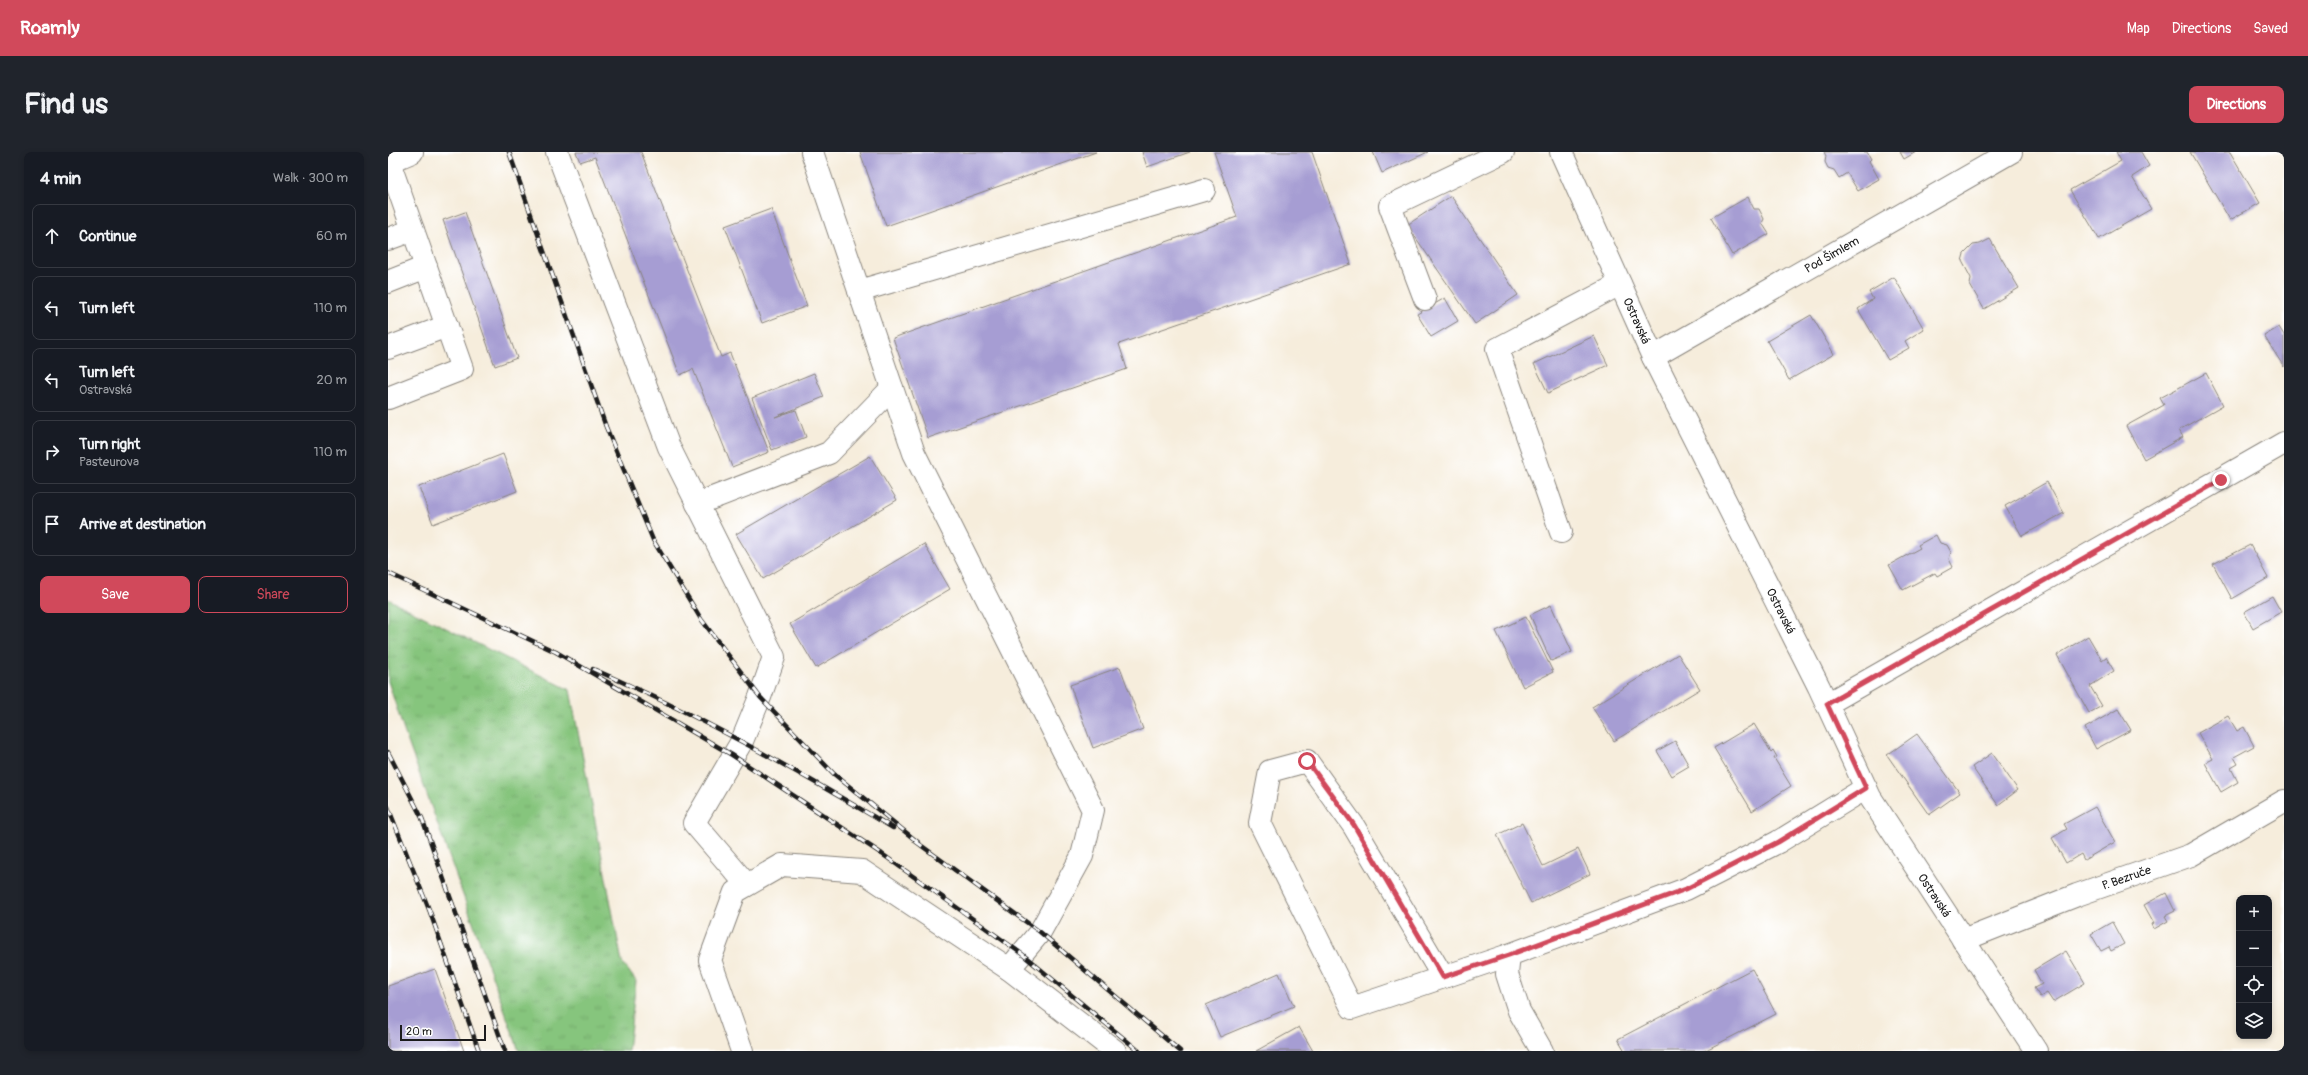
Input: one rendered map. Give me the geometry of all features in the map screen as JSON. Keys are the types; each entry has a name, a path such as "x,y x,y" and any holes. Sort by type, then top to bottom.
{"street":[{"path":"388,398 462,369 388,162 412,152"},
{"path":"557,152 669,447 774,657 742,741 694,823 747,885"},
{"path":"812,152 914,453 1093,810 1082,856 1040,932 1009,969"},
{"path":"1426,299 1390,206 1503,152"},
{"name":"Ostravská","path":"1561,152 1653,357 1827,704 1866,788 2036,1051"},
{"name":"Pod Šimlem","path":"1653,357 2011,152"},
{"path":"859,291 1204,190"},
{"path":"388,239 413,230"},
{"path":"388,282 426,267"},
{"path":"1561,532 1497,349 1620,284"},
{"path":"388,348 447,326"},
{"path":"697,504 829,453 892,388"},
{"path":"1827,704 2284,443"},
{"path":"1443,977 1354,825 1307,761 1270,772 1260,823 1352,1008 1509,955 1686,889 1778,842 1866,788"},
{"name":"P. Bezruče","path":"1963,940 2077,895 2191,855 2284,801"},
{"path":"742,1051 710,960 735,892 782,865 862,871 1009,969 1115,1051"},
{"path":"1509,955 1507,974 1519,1011 1542,1051"}],"green space":[{"path":"388,599 570,690 622,962 636,981 628,1051 519,1051 403,728 388,681"}],"building":[{"path":"576,152 641,152 721,357 730,353 769,452 732,467 693,369 680,375 595,157 580,162"},
{"path":"860,152 1096,152 886,226"},
{"path":"1142,152 1190,152 1147,167"},
{"path":"1214,152 1312,152 1351,264 1119,344 1127,369 928,438 893,338 1237,217"},
{"path":"1373,152 1428,152 1382,173"},
{"path":"1824,152 1867,152 1871,159 1869,161 1879,179 1858,191 1847,173 1839,178 1834,170 1828,168 1825,162 1826,156"},
{"path":"1900,152 1916,152 1904,159"},
{"path":"2116,152 2141,152 2149,166 2132,177 2151,209 2099,239 2070,190 2121,161"},
{"path":"2190,152 2230,152 2260,203 2230,220"},
{"path":"1451,196 1518,295 1475,324 1407,225"},
{"path":"1748,197 1754,209 1759,209 1764,219 1762,223 1769,234 1732,255 1711,218"},
{"path":"771,209 807,306 762,323 725,226"},
{"path":"465,212 517,358 495,366 443,220"},
{"path":"1990,239 2019,288 1984,309 1970,285 1971,278 1962,261 1964,254 1973,245 1980,244"},
{"path":"1894,277 1924,329 1905,341 1909,348 1888,360 1858,309 1873,299 1869,292"},
{"path":"1445,298 1458,321 1431,337 1417,314"},
{"path":"1811,315 1834,354 1789,380 1767,341"},
{"path":"2279,327 2284,335 2284,367 2264,336"},
{"path":"1594,336 1608,365 1548,393 1534,364"},
{"path":"814,373 824,397 775,417 796,410 806,437 772,450 752,398"},
{"path":"2206,373 2223,405 2179,430 2183,437 2144,459 2126,426 2164,405 2160,398"},
{"path":"503,454 517,491 433,524 419,487"},
{"path":"870,456 897,500 763,579 736,534"},
{"path":"2047,482 2064,513 2022,536 2005,506"},
{"path":"1936,535 1940,543 1947,545 1951,552 1949,559 1953,567 1937,576 1935,573 1903,590 1889,565 1920,548 1918,545"},
{"path":"924,544 950,589 816,668 790,624"},
{"path":"2250,545 2268,578 2232,599 2213,564"},
{"path":"2272,596 2281,612 2253,628 2244,612"},
{"path":"1551,605 1572,652 1551,661 1530,615"},
{"path":"1526,617 1553,672 1523,687 1496,631"},
{"path":"2088,636 2102,660 2106,657 2114,671 2090,686 2102,706 2089,713 2057,655"},
{"path":"1678,654 1700,689 1614,741 1592,707"},
{"path":"1120,667 1143,729 1093,748 1070,685"},
{"path":"2118,709 2131,730 2096,749 2085,728"},
{"path":"2228,716 2237,731 2244,727 2254,746 2234,757 2238,764 2231,768 2238,782 2221,792 2205,763 2213,759 2198,733"},
{"path":"1754,724 1771,752 1773,750 1777,757 1774,758 1791,786 1752,811 1714,748"},
{"path":"1917,734 1960,793 1929,815 1887,755"},
{"path":"1675,741 1689,766 1672,776 1657,751"},
{"path":"1992,753 2018,790 1998,805 1972,767"},
{"path":"2095,807 2115,842 2084,860 2081,854 2066,863 2052,838 2067,829 2064,824"},
{"path":"1522,823 1543,866 1578,849 1590,874 1531,903 1497,835"},
{"path":"2166,893 2175,911 2165,916 2168,921 2154,929 2152,924 2154,923 2144,905"},
{"path":"2112,922 2124,944 2111,951 2109,947 2101,951 2091,934"},
{"path":"2066,951 2085,983 2053,1002 2047,993 2040,997 2034,988 2042,984 2034,970"},
{"path":"435,969 464,1051 388,1051 388,986"},
{"path":"1752,969 1776,1014 1704,1051 1625,1051 1618,1039"},
{"path":"1279,973 1294,1006 1220,1037 1206,1005"},
{"path":"1299,1027 1313,1051 1256,1051"}],"railway":[{"path":"509,152 606,427 653,540 701,619 760,697 834,774 919,843"},
{"path":"388,573 556,652 732,755 882,854 1022,954 1139,1051"},
{"path":"593,669 632,686 708,724 819,785 893,828"},
{"path":"388,752 422,818 505,1051"},
{"path":"388,807 430,912 479,1051"},
{"path":"915,841 1040,932 1180,1051"}],"route":[{"path":"1307,761 1354,825 1443,977 1509,955 1686,889 1778,842 1866,788 1827,704 2221,480"}]}
